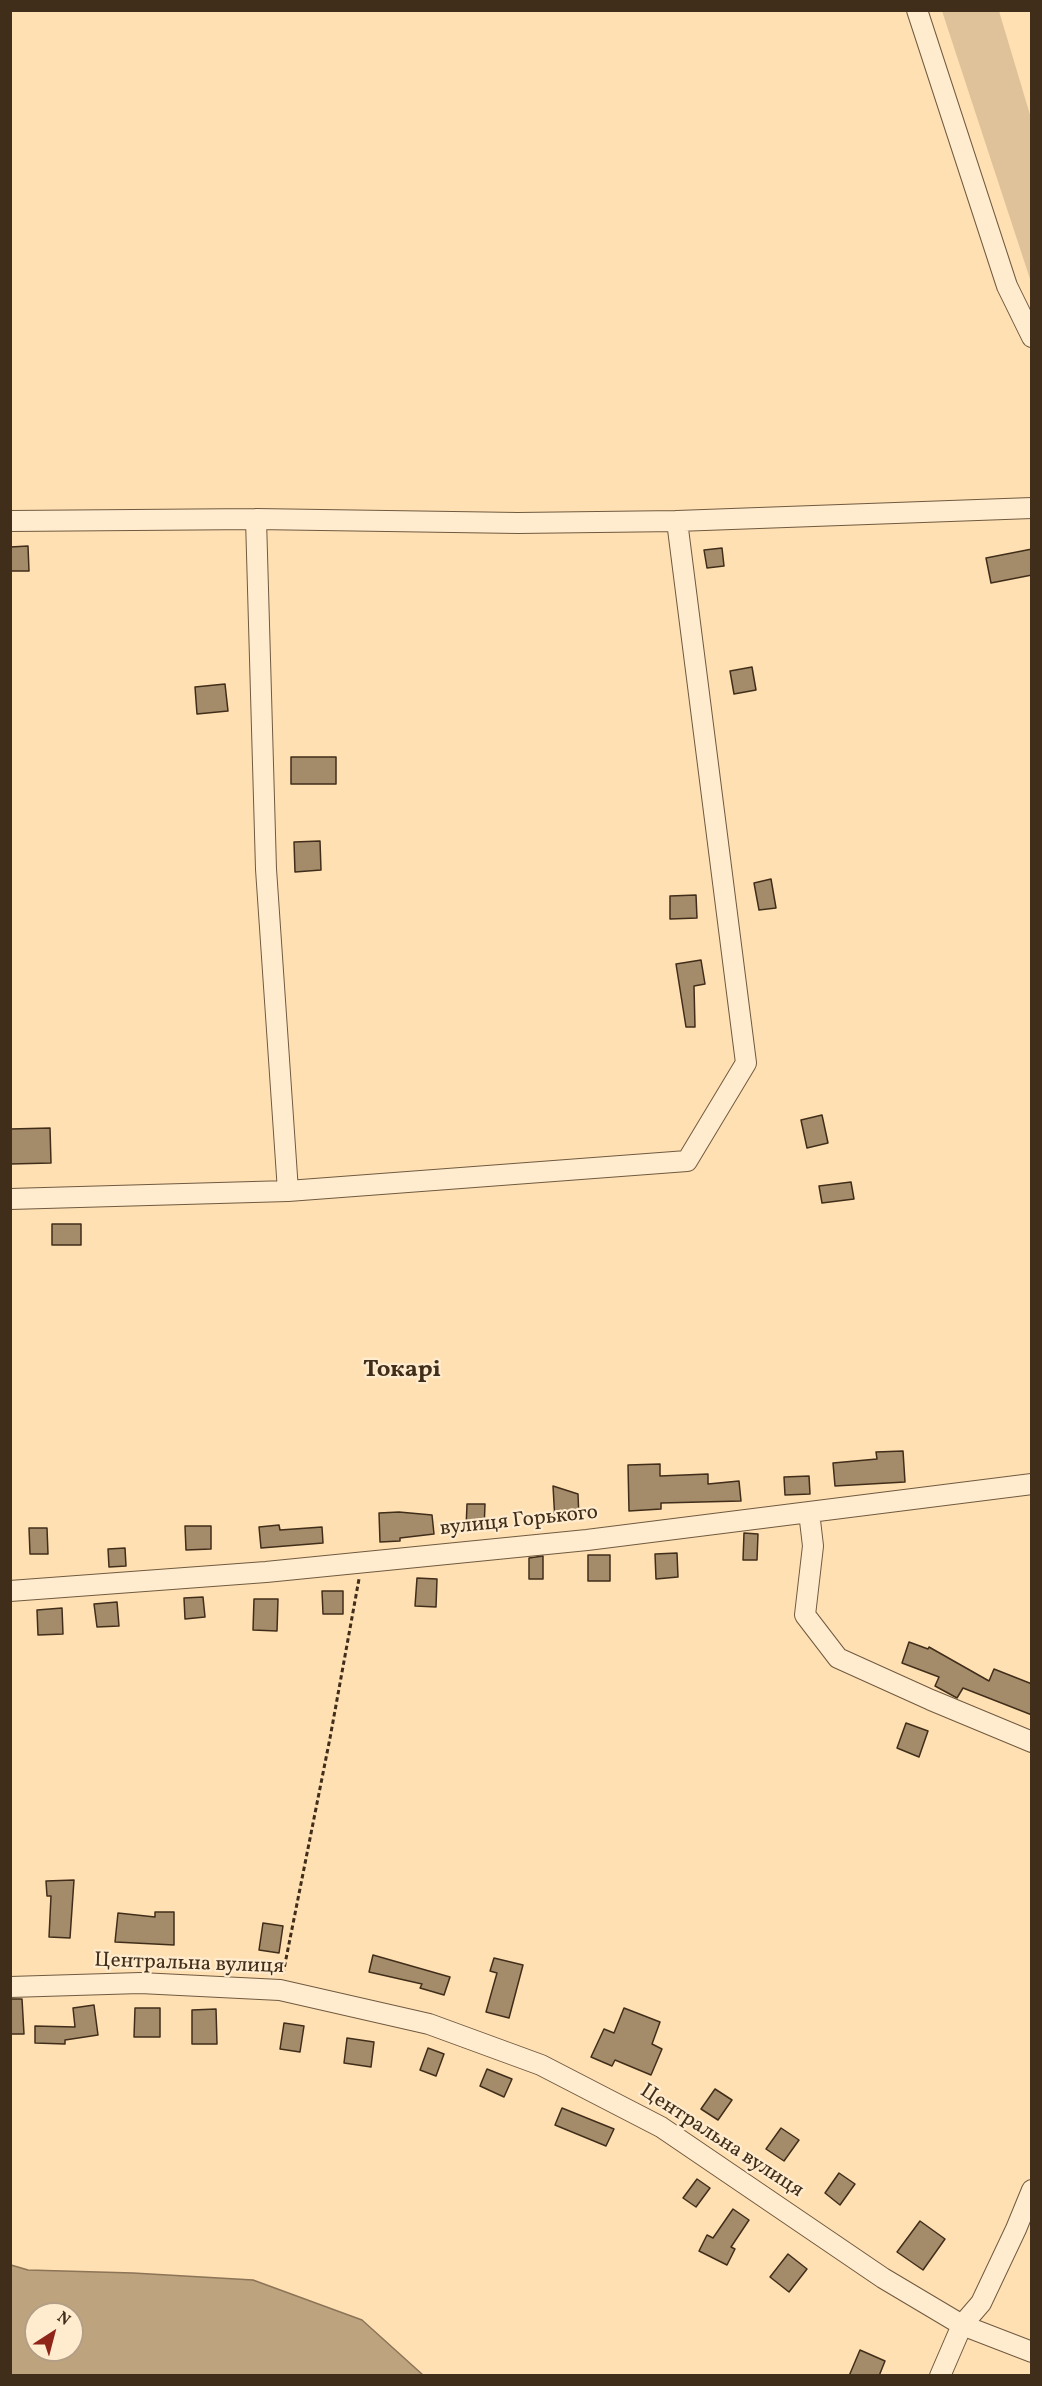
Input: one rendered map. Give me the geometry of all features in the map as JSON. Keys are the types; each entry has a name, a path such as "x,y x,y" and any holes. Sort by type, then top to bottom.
{"street":[{"path":"917,10 1007,286 1032,337"},
{"path":"10,521 256,519 518,523 677,521 1032,508"},
{"path":"256,519 266,869 288,1191"},
{"path":"10,1198 288,1191 687,1161 746,1063 677,521"},
{"name":"вулиця Горького","path":"10,1591 362,1562 587,1540 864,1507 1032,1484"},
{"path":"809,1512 813,1546 805,1615 838,1658 1032,1742"},
{"name":"Центральна вулиця","path":"10,1987 140,1983 280,1990 429,2024 541,2065 661,2127 883,2278 962,2325 1032,2352"},
{"path":"940,2376 962,2325 981,2303 1032,2190"}],"path":[{"path":"280,1990 362,1562"}],"shaded area":[{"path":"942,11 999,11 1031,118 1031,282"},
{"path":"11,2265 28,2270 253,2280 362,2320 423,2375 11,2375"}],"building":[{"path":"28,546 29,571 10,571 10,547"},
{"path":"722,548 724,566 707,568 704,550"},
{"path":"1032,549 1032,575 991,583 986,558"},
{"path":"752,667 756,690 734,694 730,671"},
{"path":"225,684 228,711 197,714 195,687"},
{"path":"291,757 336,757 336,784 291,784"},
{"path":"320,841 321,870 295,872 294,842"},
{"path":"771,879 776,908 759,910 754,883"},
{"path":"696,895 697,918 670,919 670,896"},
{"path":"701,960 705,984 694,986 695,1027 686,1027 676,964"},
{"path":"822,1115 828,1143 807,1148 801,1120"},
{"path":"50,1128 51,1163 10,1164 10,1129"},
{"path":"851,1182 854,1199 822,1203 819,1186"},
{"path":"52,1224 81,1224 81,1245 52,1245"},
{"path":"903,1451 905,1482 835,1486 833,1463 877,1459 876,1452"},
{"path":"660,1464 660,1476 708,1474 708,1484 739,1481 741,1501 661,1503 661,1509 629,1511 628,1465"},
{"path":"809,1476 810,1494 785,1495 784,1477"},
{"path":"553,1486 578,1494 579,1519 555,1521"},
{"path":"467,1504 485,1504 484,1530 466,1529"},
{"path":"379,1513 432,1515 434,1534 400,1538 400,1541 380,1542"},
{"path":"279,1525 280,1530 322,1527 323,1543 261,1548 259,1527"},
{"path":"185,1526 211,1526 211,1549 186,1550"},
{"path":"29,1528 47,1528 48,1554 30,1554"},
{"path":"744,1533 758,1534 757,1560 743,1560"},
{"path":"125,1548 126,1566 109,1567 108,1549"},
{"path":"677,1553 678,1577 656,1579 655,1554"},
{"path":"588,1555 610,1555 610,1581 588,1581"},
{"path":"543,1556 543,1579 529,1579 529,1558"},
{"path":"417,1578 437,1579 436,1607 415,1606"},
{"path":"322,1591 343,1591 343,1614 323,1614"},
{"path":"203,1597 205,1617 185,1619 184,1598"},
{"path":"254,1599 278,1599 277,1631 253,1630"},
{"path":"117,1602 119,1626 97,1627 94,1604"},
{"path":"62,1608 63,1634 38,1635 37,1610"},
{"path":"909,1642 928,1649 929,1647 989,1681 994,1669 1032,1684 1032,1715 963,1688 957,1698 935,1686 939,1677 902,1663"},
{"path":"906,1723 928,1731 919,1757 897,1748"},
{"path":"74,1880 70,1938 49,1937 51,1896 47,1896 46,1881"},
{"path":"155,1912 174,1912 174,1945 115,1942 118,1913 155,1917"},
{"path":"263,1923 283,1926 279,1953 259,1950"},
{"path":"373,1955 450,1977 444,1995 420,1988 422,1984 369,1972"},
{"path":"494,1958 523,1965 509,2018 486,2012 497,1973 490,1971"},
{"path":"10,1999 22,1999 24,2034 10,2034"},
{"path":"94,2005 98,2035 65,2040 65,2044 35,2043 35,2026 75,2027 73,2008"},
{"path":"135,2008 160,2008 160,2037 134,2037"},
{"path":"624,2008 660,2022 652,2044 662,2049 651,2075 615,2060 612,2066 591,2057 604,2029 614,2033"},
{"path":"216,2009 217,2044 192,2044 192,2010"},
{"path":"284,2023 304,2026 300,2052 280,2049"},
{"path":"347,2038 374,2042 371,2067 344,2063"},
{"path":"428,2048 444,2054 436,2076 420,2070"},
{"path":"487,2069 512,2079 504,2097 480,2086"},
{"path":"715,2089 732,2100 718,2120 701,2109"},
{"path":"562,2108 614,2129 606,2146 555,2125"},
{"path":"781,2128 799,2140 784,2161 766,2149"},
{"path":"839,2173 855,2184 840,2205 825,2193"},
{"path":"697,2179 710,2188 696,2207 683,2198"},
{"path":"733,2209 749,2220 731,2247 735,2249 727,2265 699,2251 707,2235 713,2238"},
{"path":"920,2221 945,2239 923,2270 897,2252"},
{"path":"788,2254 807,2269 789,2292 770,2277"},
{"path":"860,2350 885,2361 879,2376 849,2376"}],"district":[{"name":"Токарі","path":"402,1372"}]}
